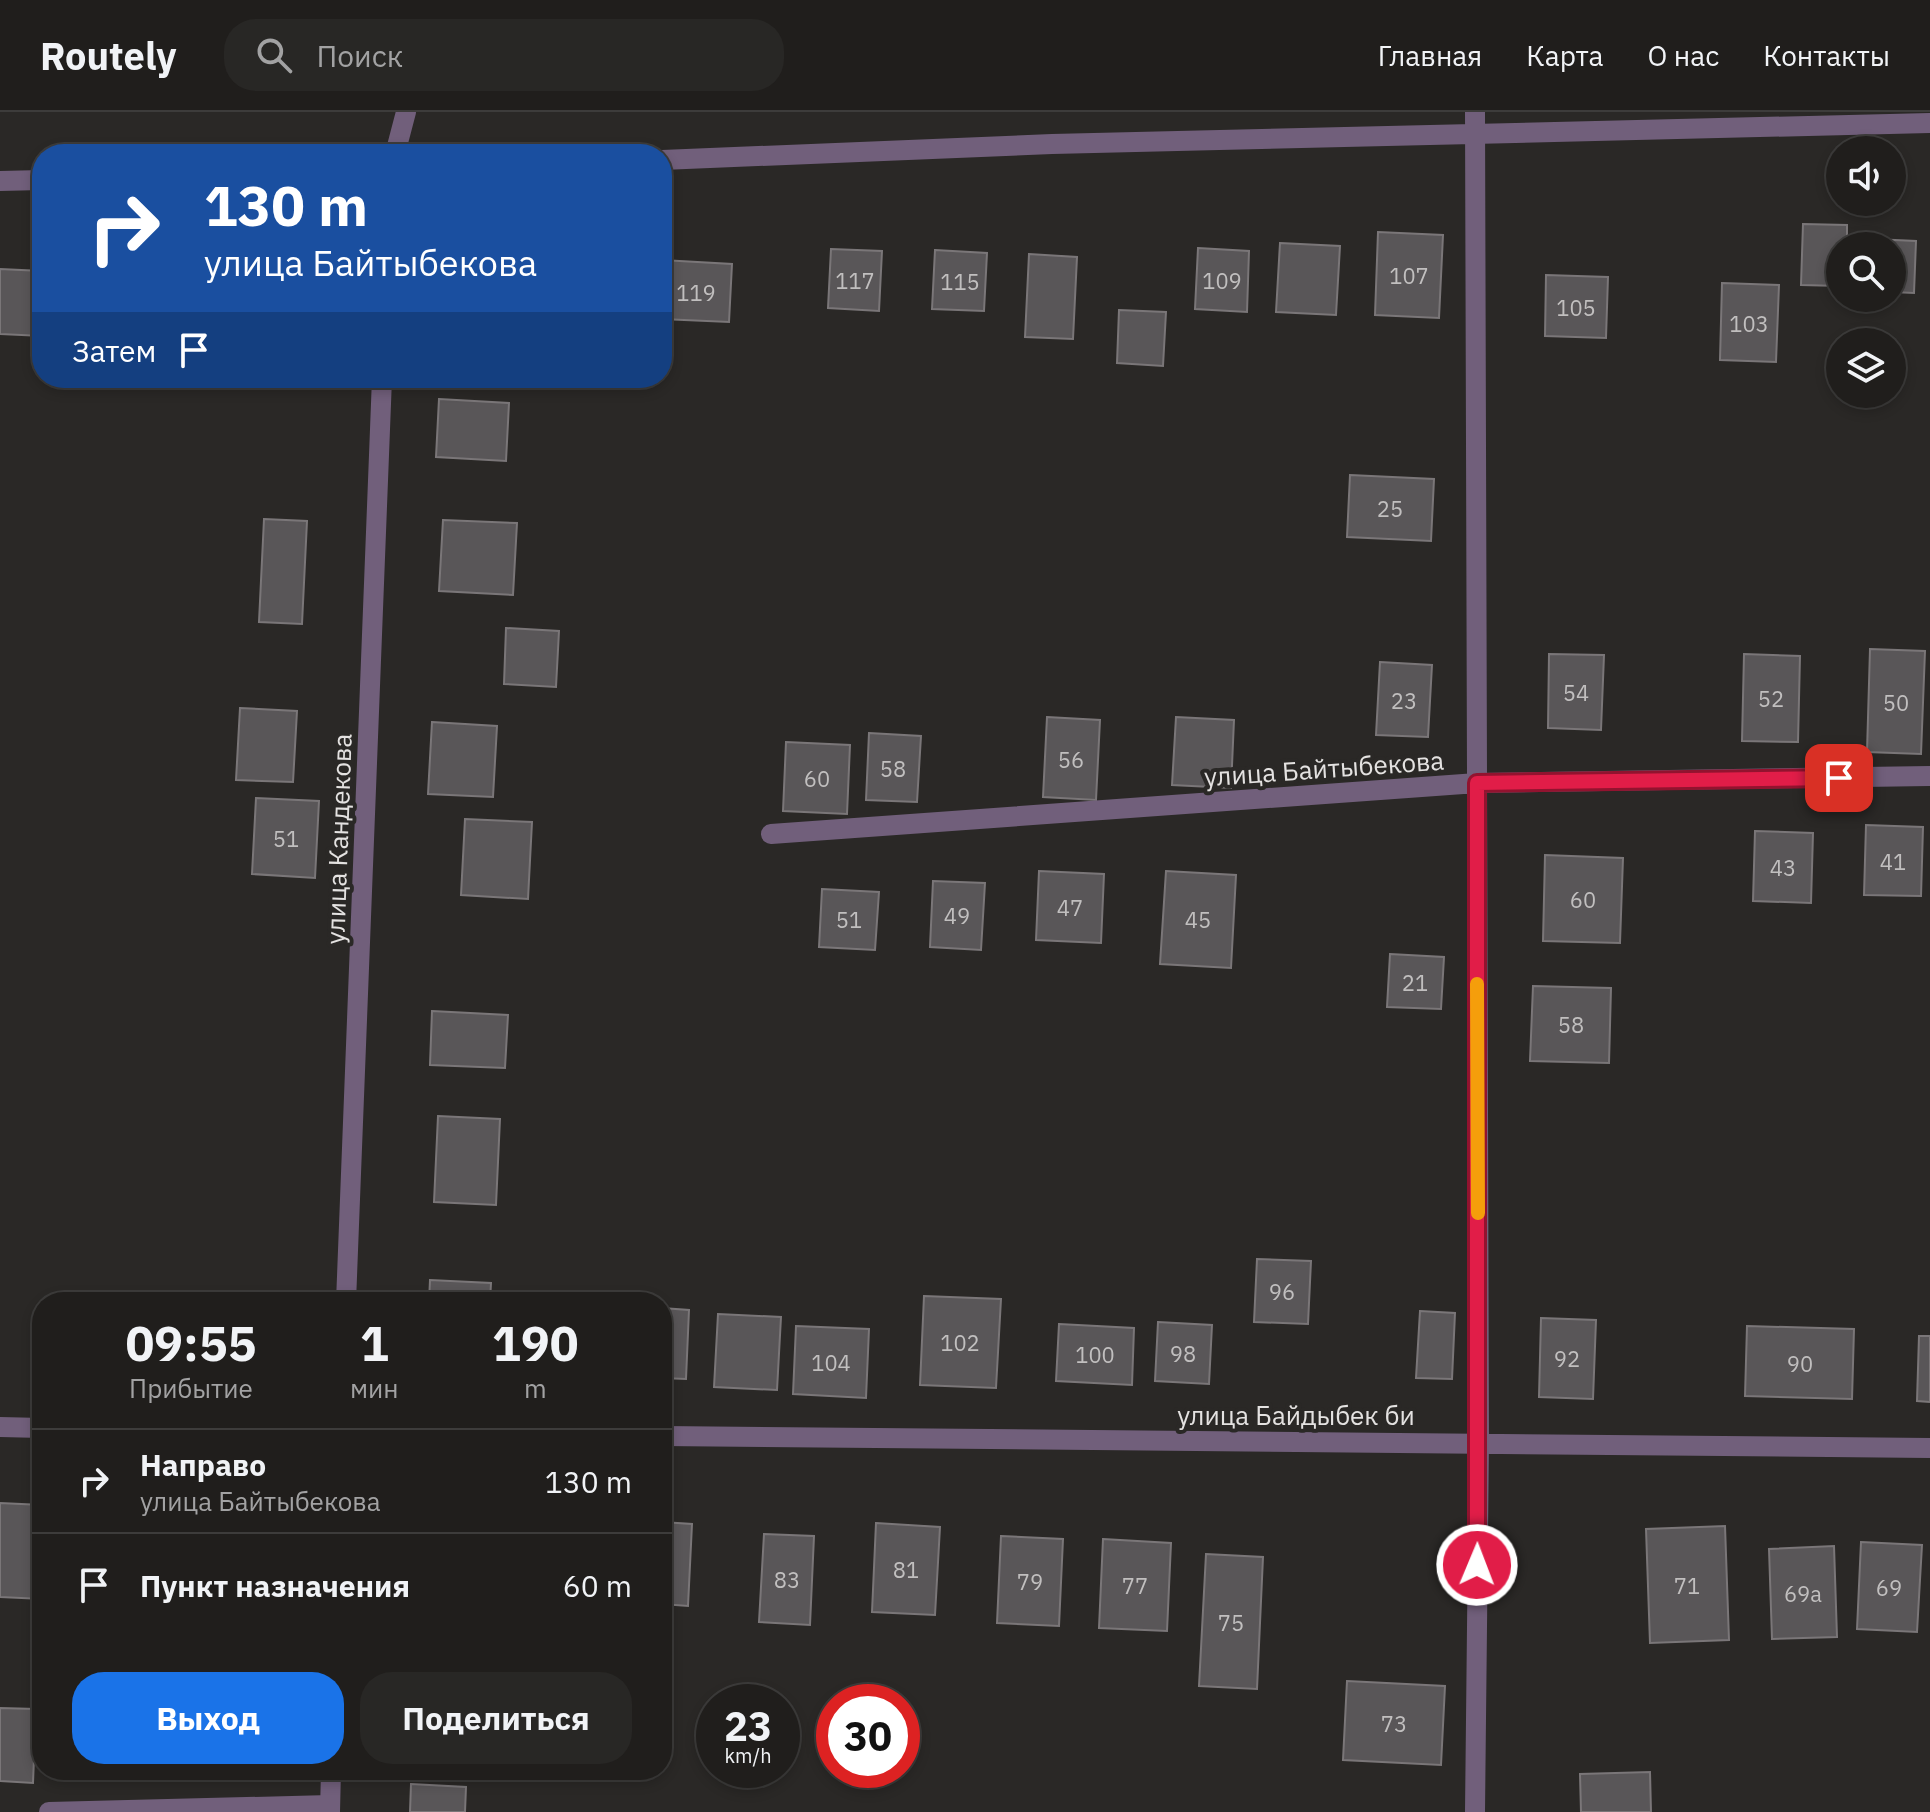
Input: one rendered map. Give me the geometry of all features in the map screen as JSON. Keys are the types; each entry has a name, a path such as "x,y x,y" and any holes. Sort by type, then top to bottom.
{"street":[{"path":"398,144 406,112"},
{"path":"1475,112 1479,1442 1475,1812"},
{"path":"672,160 1052,144 1930,123"},
{"path":"0,181 32,180"},
{"name":"улица Кандекова","path":"346,1292 382,388"},
{"name":"улица Байтыбекова","path":"771,834 1477,783 1930,776"},
{"path":"0,1427 32,1428"},
{"name":"улица Байдыбек би","path":"672,1436 1930,1448"},
{"path":"49,1812 330,1808 331,1780"}],"building":[{"path":"1803,224 1847,225 1847,232 1826,232 1826,286 1801,285"},
{"path":"1378,232 1443,235 1439,318 1375,315"},
{"path":"1906,241 1916,241 1914,293 1906,293"},
{"path":"1280,243 1340,246 1336,315 1276,312"},
{"path":"1198,248 1249,251 1247,312 1195,309"},
{"path":"831,249 882,251 879,311 828,308"},
{"path":"935,250 987,253 984,311 932,309"},
{"path":"1029,254 1077,257 1073,339 1025,337"},
{"path":"672,261 732,264 729,322 672,319"},
{"path":"0,269 32,271 32,336 0,334"},
{"path":"1546,275 1608,277 1606,338 1545,336"},
{"path":"1722,283 1779,285 1776,362 1720,360"},
{"path":"1119,310 1166,312 1163,366 1117,363"},
{"path":"439,399 509,403 506,461 436,457"},
{"path":"1350,475 1434,479 1431,541 1347,537"},
{"path":"264,519 307,521 302,624 259,622"},
{"path":"443,520 517,523 513,595 439,591"},
{"path":"506,628 559,631 556,687 504,684"},
{"path":"1870,649 1925,651 1921,754 1867,752"},
{"path":"1549,654 1604,655 1601,730 1548,728"},
{"path":"1744,654 1800,656 1798,742 1742,741"},
{"path":"1380,662 1432,665 1428,737 1376,735"},
{"path":"240,708 297,711 293,782 236,780"},
{"path":"1047,717 1100,720 1096,800 1043,797"},
{"path":"1176,717 1234,720 1231,788 1172,785"},
{"path":"432,722 497,726 493,797 428,794"},
{"path":"869,733 921,736 917,802 866,800"},
{"path":"786,742 850,745 847,814 783,811"},
{"path":"256,798 319,801 315,878 252,874"},
{"path":"465,819 532,822 528,899 461,895"},
{"path":"1866,825 1923,827 1921,896 1864,895"},
{"path":"1755,831 1813,833 1811,903 1753,901"},
{"path":"1545,855 1623,858 1620,943 1543,941"},
{"path":"1039,871 1104,874 1101,943 1036,940"},
{"path":"1166,871 1236,875 1231,968 1160,964"},
{"path":"933,881 985,883 981,950 930,947"},
{"path":"822,889 879,892 875,950 819,947"},
{"path":"1390,954 1444,957 1441,1009 1387,1007"},
{"path":"1533,986 1611,988 1609,1063 1530,1061"},
{"path":"432,1011 508,1015 505,1068 430,1065"},
{"path":"438,1116 500,1119 496,1205 434,1202"},
{"path":"1257,1259 1311,1261 1308,1324 1254,1322"},
{"path":"430,1280 491,1283 491,1292 429,1292"},
{"path":"924,1296 1001,1299 996,1388 920,1385"},
{"path":"672,1309 689,1310 686,1379 672,1378"},
{"path":"1420,1311 1455,1313 1452,1379 1416,1378"},
{"path":"718,1314 781,1317 777,1390 714,1387"},
{"path":"1541,1318 1596,1320 1593,1399 1539,1397"},
{"path":"1158,1322 1212,1325 1209,1384 1155,1381"},
{"path":"1059,1324 1134,1328 1132,1385 1056,1381"},
{"path":"796,1326 869,1329 866,1398 793,1394"},
{"path":"1747,1326 1854,1329 1852,1399 1745,1396"},
{"path":"1919,1336 1930,1336 1930,1402 1917,1401"},
{"path":"0,1503 32,1505 32,1599 0,1597"},
{"path":"672,1523 692,1524 688,1606 672,1605"},
{"path":"876,1523 940,1527 935,1615 872,1612"},
{"path":"1725,1526 1729,1640 1650,1643 1646,1529"},
{"path":"764,1534 814,1536 810,1625 759,1622"},
{"path":"1001,1536 1063,1539 1059,1626 997,1623"},
{"path":"1103,1539 1171,1543 1167,1631 1099,1628"},
{"path":"1861,1542 1922,1545 1917,1632 1857,1629"},
{"path":"1834,1546 1837,1637 1772,1639 1769,1549"},
{"path":"1206,1554 1263,1557 1257,1689 1199,1686"},
{"path":"1347,1681 1445,1686 1441,1765 1343,1760"},
{"path":"0,1708 32,1709 33,1783 0,1781"},
{"path":"1650,1772 1651,1812 1581,1812 1580,1774"},
{"path":"411,1784 466,1787 465,1812 410,1812"}],"slow traffic":[{"path":"1477,984 1478,1213"}],"route":[{"path":"1477,1565 1477,783 1839,778"}]}
